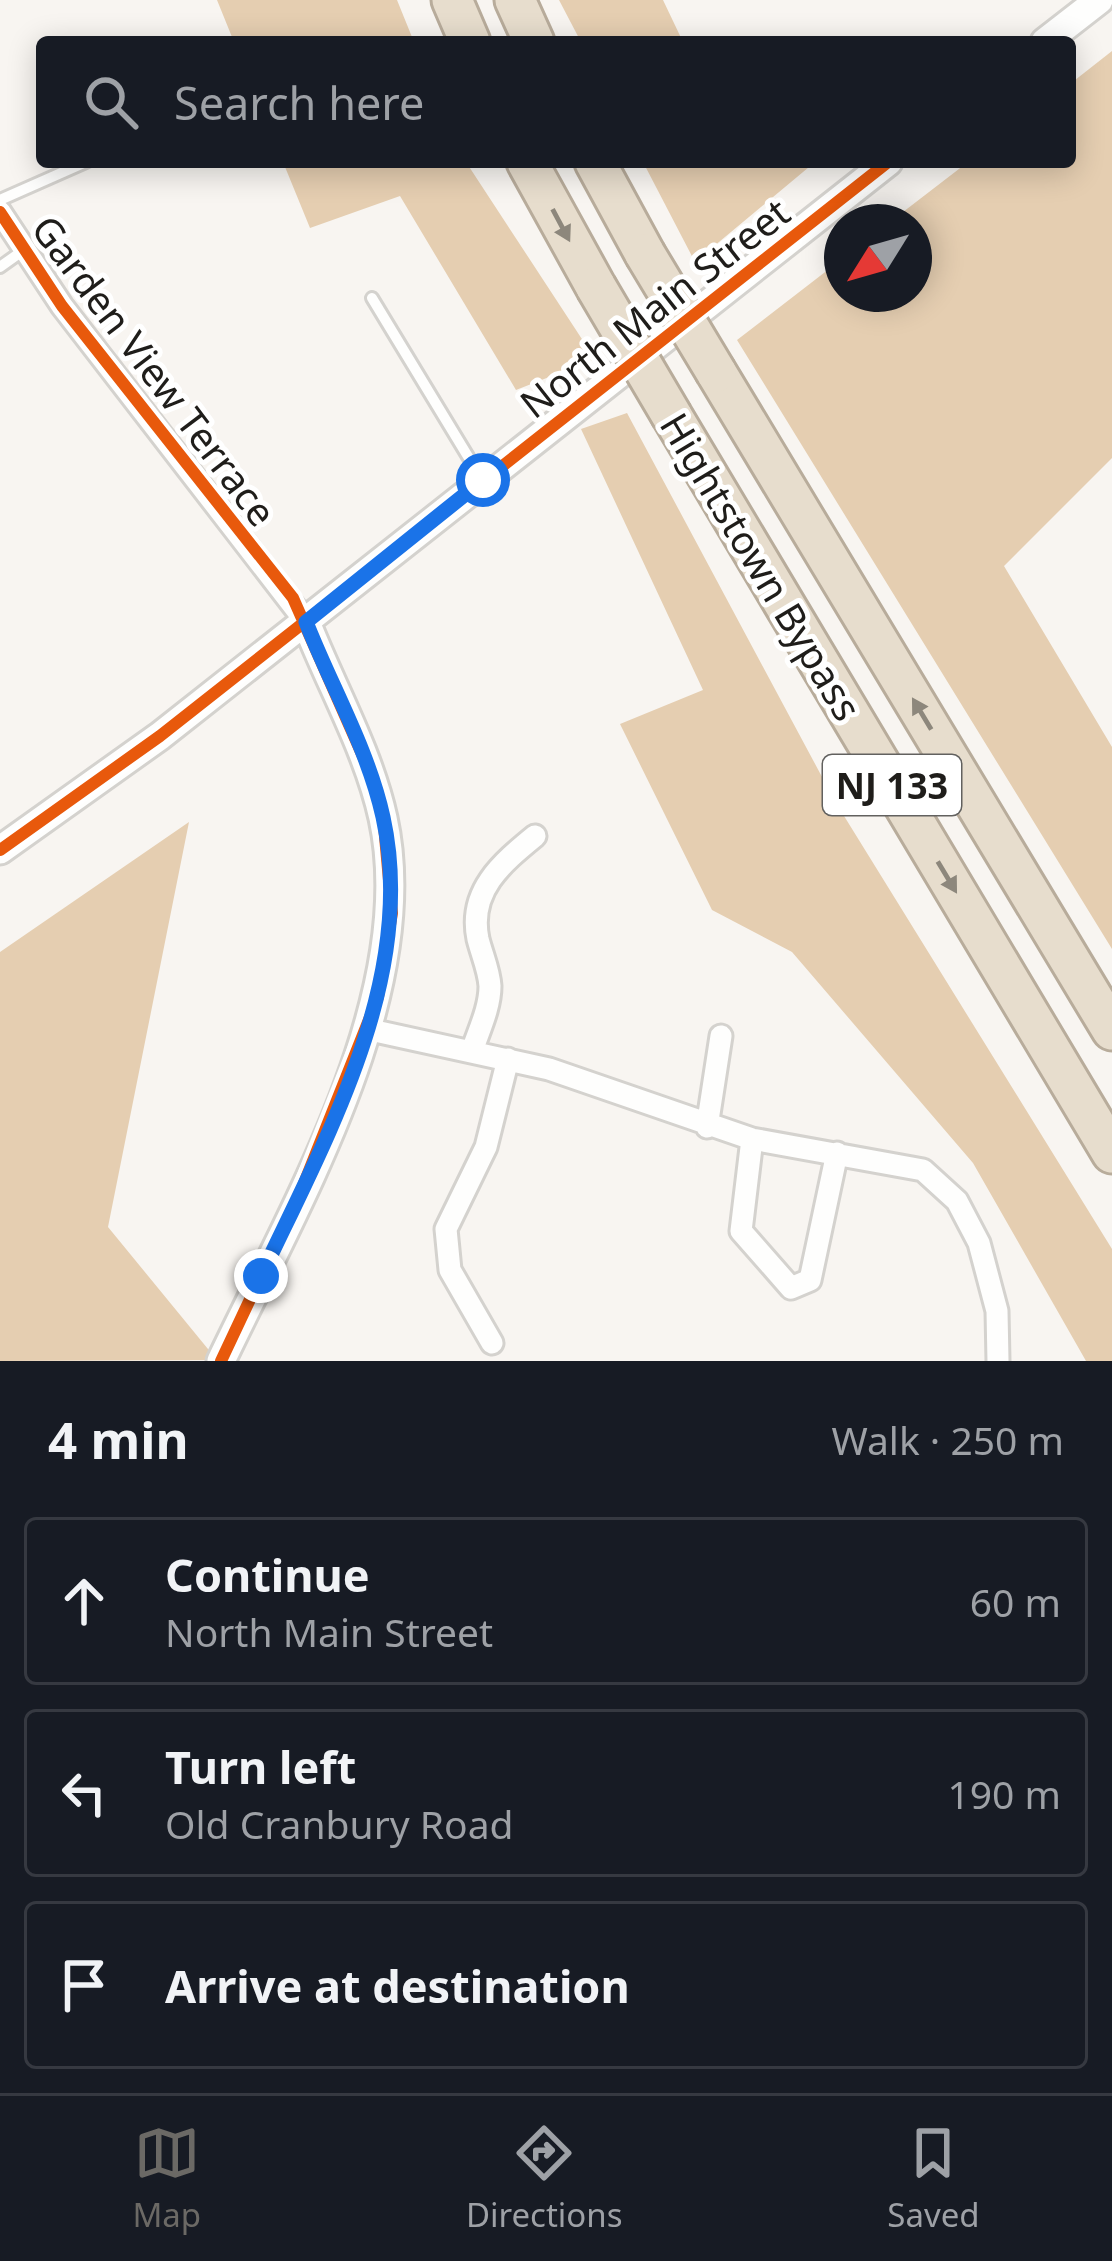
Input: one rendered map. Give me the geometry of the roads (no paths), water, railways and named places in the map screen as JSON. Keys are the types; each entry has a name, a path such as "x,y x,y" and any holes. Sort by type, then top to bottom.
{"highway":[{"path":"452,0 467,36"},
{"path":"515,0 531,36"},
{"name":"Hightstown Bypass","path":"530,168 672,416 1112,1154"},
{"name":"Hightstown Bypass","path":"598,168 645,254 1112,1030"}],"street":[{"path":"1053,36 1100,0"},
{"name":"North Main Street","path":"0,850 306,622 881,168"},
{"name":"Garden View Terrace","path":"0,212 21,252 306,622"},
{"path":"221,1361 302,1191 366,1029 388,948 392,870 369,770 306,622"},
{"path":"472,1051 489,999 490,978 477,934 481,894 492,874 535,836"},
{"path":"366,1029 508,1059 707,1127 922,1170 957,1202 992,1280 998,1361"},
{"path":"707,1127 721,1036"},
{"path":"492,1342 450,1270 446,1229 486,1147 508,1059"},
{"path":"752,1138 741,1231 791,1288 810,1280 837,1153"}],"lane":[{"path":"0,200 72,168"},
{"path":"0,268 21,252"},
{"path":"372,298 483,480"}]}
